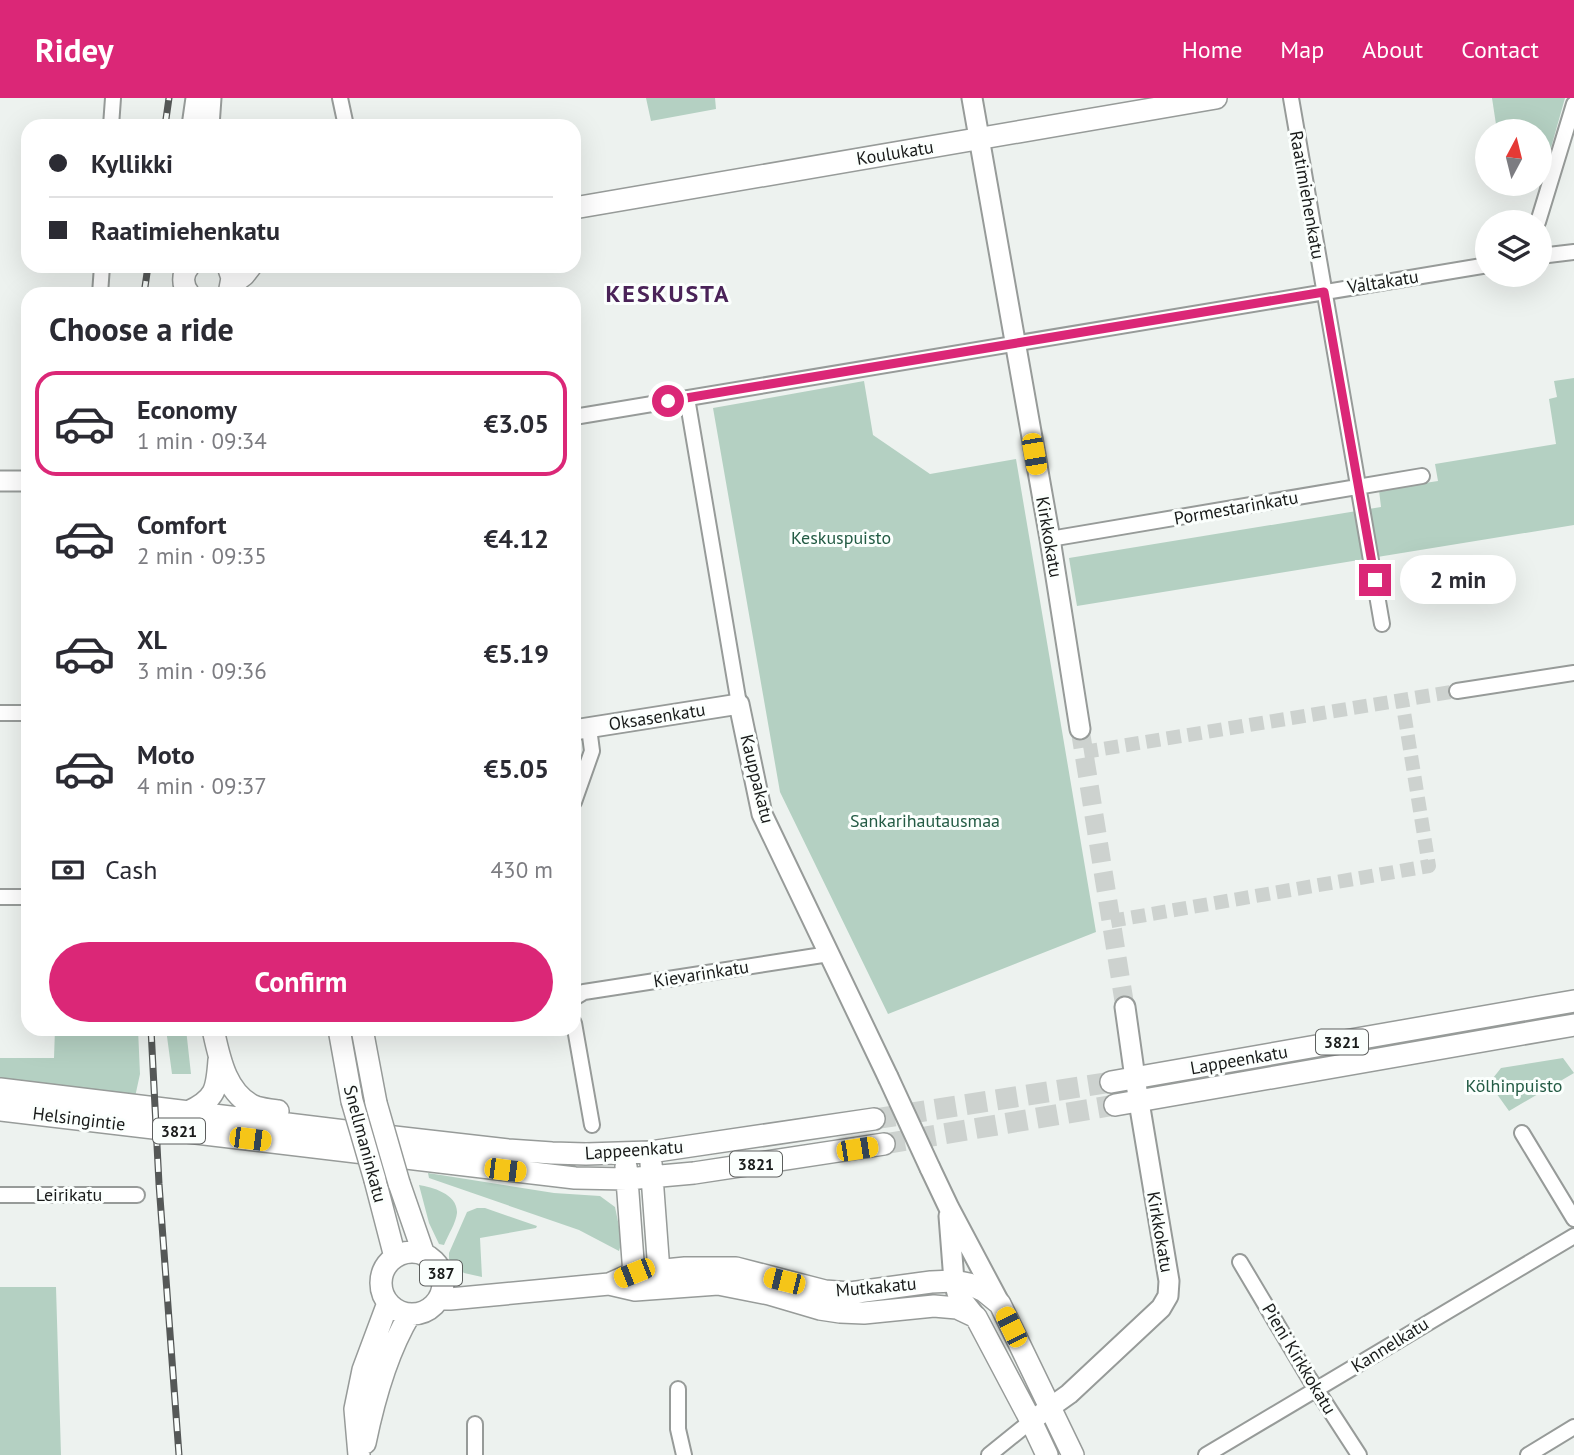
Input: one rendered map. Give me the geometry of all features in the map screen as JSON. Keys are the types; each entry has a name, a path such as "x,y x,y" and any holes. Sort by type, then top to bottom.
{"main road":[{"name":"Koulukatu","path":"581,207 1216,98"},
{"name":"Lappeenkatu","path":"1111,1082 1574,1001"},
{"name":"Lappeenkatu","path":"1115,1105 1574,1025"},
{"path":"188,1112 201,1106 211,1096 218,1076 219,1060 215,1036"},
{"name":"Snellmaninkatu","path":"340,1036 352,1101 395,1258"},
{"name":"Snellmaninkatu","path":"363,1036 376,1103 399,1183 424,1255"},
{"path":"219,1060 233,1088 254,1106 303,1116 351,1132"},
{"name":"Helsingintie","path":"0,1090 394,1137"},
{"name":"Helsingintie","path":"0,1110 409,1158"},
{"name":"Lappeenkatu","path":"394,1137 552,1153 625,1153 650,1152 874,1119"},
{"name":"Lappeenkatu","path":"409,1158 553,1176 627,1179 694,1173 884,1144"},
{"path":"650,1152 660,1279"},
{"path":"625,1153 634,1281"},
{"name":"387","path":"388,1303 381,1284 388,1264 404,1253 424,1255 433,1260 439,1268 443,1288 434,1305 427,1310 410,1314"},
{"name":"Mutkakatu","path":"660,1279 685,1268 736,1268 825,1291 850,1293 931,1282 965,1281"},
{"name":"Mutkakatu","path":"440,1298 660,1279 718,1284 840,1312 864,1313 934,1306 957,1308 976,1317"},
{"path":"965,1281 1000,1304 1073,1455"},
{"path":"388,1303 410,1314 396,1336 361,1455 355,1409 363,1370 388,1303"},
{"name":"Kauppakatu","path":"976,1317 1047,1455"}],"street":[{"path":"112,119 113,98"},
{"path":"193,119 196,98"},
{"path":"210,119 211,98"},
{"path":"340,98 344,119"},
{"name":"Kirkkokatu","path":"972,98 1050,539 1080,729"},
{"name":"Raatimiehenkatu","path":"1291,98 1382,624"},
{"path":"1542,210 1574,104"},
{"path":"1552,255 1574,252"},
{"name":"Valtakatu","path":"581,416 1475,267"},
{"name":"Kauppakatu","path":"687,398 739,704 762,814 949,1208 976,1317"},
{"name":"Pormestarinkatu","path":"1050,539 1422,476"},
{"path":"0,481 21,481"},
{"path":"1457,691 1574,673"},
{"name":"Oksasenkatu","path":"581,729 739,704"},
{"path":"0,713 21,713"},
{"path":"581,729 592,751 581,782"},
{"path":"0,897 21,897"},
{"name":"Kievarinkatu","path":"581,994 829,954"},
{"name":"Kirkkokatu","path":"1051,1408 1161,1308 1168,1296 1168,1281 1125,1007"},
{"path":"576,1036 592,1125"},
{"path":"1522,1133 1574,1219"},
{"name":"Leirikatu","path":"0,1195 137,1195"},
{"name":"Kauppakatu","path":"949,1208 965,1281"},
{"name":"Kannelkatu","path":"1206,1455 1574,1236"},
{"name":"Pieni Kirkkokatu","path":"1240,1262 1359,1455"},
{"name":"Mutkakatu","path":"934,1306 965,1281"},
{"path":"677,1389 678,1429 684,1455"},
{"path":"989,1455 1051,1408"},
{"path":"475,1424 475,1455"},
{"path":"1528,1455 1574,1427"}],"green space":[{"path":"646,98 715,98 716,109 651,121"},
{"path":"1492,98 1565,98 1552,144 1552,119 1495,119"},
{"path":"1574,378 1574,525 1077,606 1069,558 1381,507 1379,490 1438,481 1435,464 1556,444 1549,399 1557,397 1554,381"},
{"path":"864,381 873,435 930,474 1016,459 1096,932 888,1014 780,792 713,408"},
{"path":"55,1036 138,1036 140,1074 135,1097 0,1080 0,1058 54,1058"},
{"path":"167,1036 187,1036 191,1074 172,1074"},
{"name":"Kölhinpuisto","path":"1563,1058 1574,1073 1509,1111 1489,1083 1501,1068"},
{"path":"428,1173 554,1193 600,1196 615,1207 622,1241 619,1251 579,1230 429,1178"},
{"path":"419,1185 449,1196 456,1206 455,1221 444,1245 439,1244 429,1223"},
{"path":"485,1208 537,1226 480,1238 482,1277 464,1273 449,1259 449,1253 467,1212"},
{"path":"0,1287 56,1287 61,1455 0,1455"}],"tunnel":[{"path":"1084,752 1457,691"},
{"path":"1111,921 1429,866 1402,700"},
{"path":"1080,729 1125,1007"},
{"path":"874,1119 1111,1082"},
{"path":"884,1144 1115,1105"}],"railway":[{"path":"166,119 169,98"},
{"path":"145,287 147,273"},
{"path":"151,1036 159,1184 179,1455"}],"district":[{"name":"KESKUSTA","path":"668,294"}],"route":[{"path":"668,401 1324,292 1375,580"}],"park label":[{"name":"Keskuspuisto","path":"841,538"},
{"name":"Sankarihautausmaa","path":"925,821"}]}
